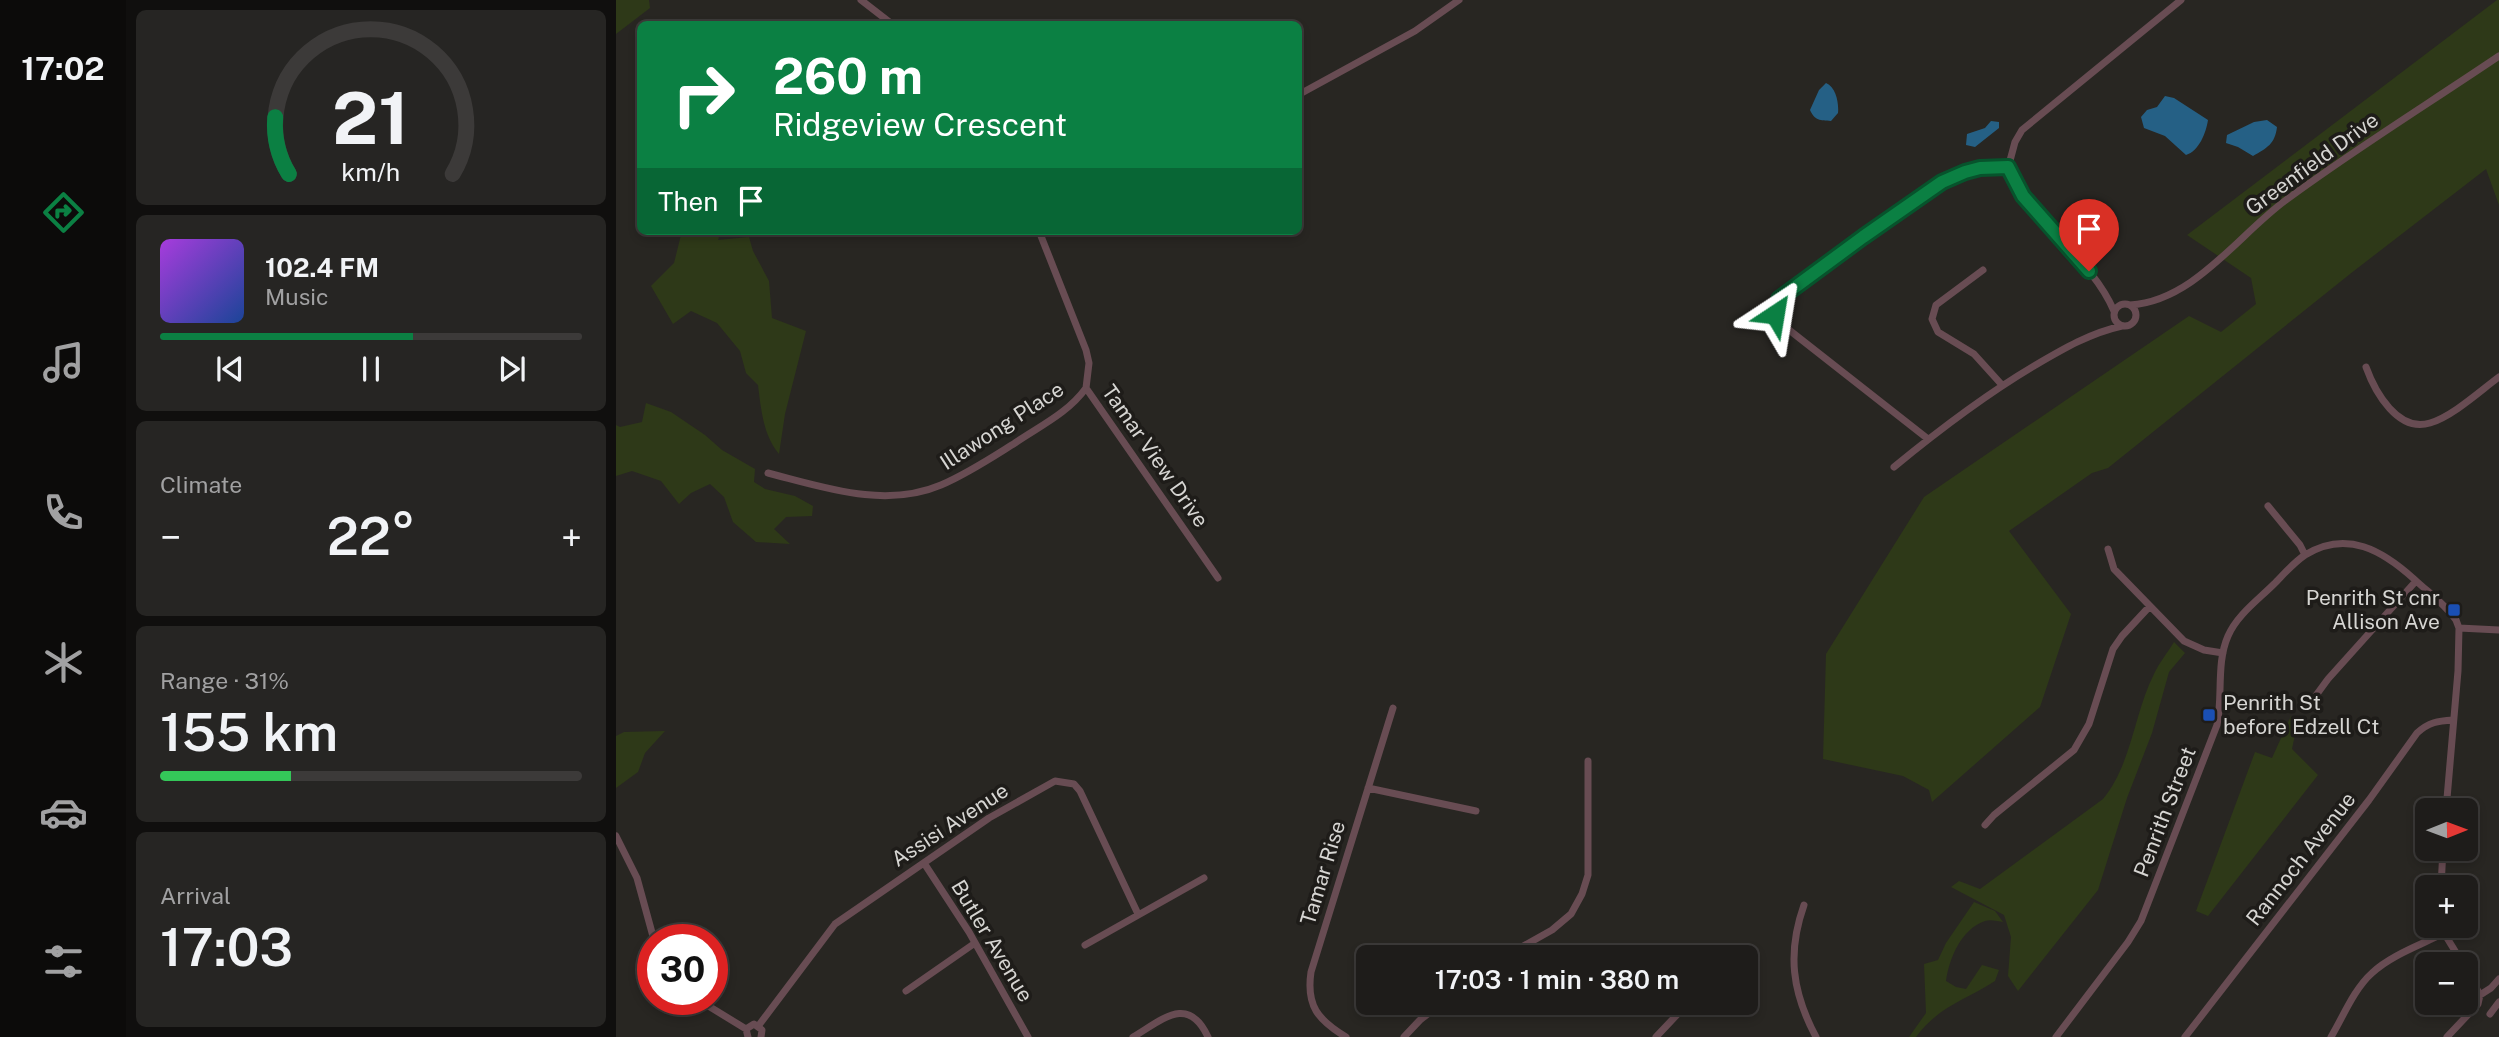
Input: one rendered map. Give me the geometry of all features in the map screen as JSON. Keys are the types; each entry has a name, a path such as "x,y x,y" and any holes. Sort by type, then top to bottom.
{"street":[{"path":"861,0 888,21"},
{"path":"1302,93 1415,32 1459,0"},
{"path":"2123,326 2117,323 2106,292 2023,196 2008,167 2015,142 2022,130 2181,0"},
{"name":"Greenfield Drive","path":"2134,320 2148,304 2190,281 2286,200 2499,56"},
{"path":"1928,439 1779,322 1775,306 1786,292 1942,182 1973,170 2008,167"},
{"name":"Tamar View Drive","path":"1041,235 1086,350 1089,363 1086,388 1218,578"},
{"path":"1983,270 1936,305 1933,319 1938,332 1975,354 2002,385"},
{"path":"1894,467 2002,385 2099,331 2130,324 2136,314 2128,305 2106,292"},
{"name":"Greenfield Drive","path":"2128,305 2148,304"},
{"path":"2099,331 2118,306 2128,305"},
{"path":"2366,367 2372,383 2396,415 2423,425 2439,420 2499,377"},
{"name":"Illawong Place","path":"768,473 850,494 888,495 923,491 967,472 1063,412 1086,388"},
{"path":"2268,506 2305,555"},
{"name":"Penrith Street","path":"2056,1037 2128,942 2152,894 2217,725 2223,653 2227,637 2241,617 2305,555 2335,545 2364,546 2383,553 2416,581 2450,612 2459,628"},
{"path":"2108,549 2114,569 2184,641 2194,647 2223,653"},
{"path":"2306,709 2328,679 2416,581"},
{"path":"1985,825 2074,750 2089,724 2113,649 2150,607"},
{"path":"2447,798 2459,628 2499,630"},
{"name":"Tamar Rise","path":"1346,1037 1328,1026 1319,1016 1312,1002 1309,985 1393,708"},
{"name":"Rannoch Avenue","path":"2185,1037 2369,800 2417,733 2426,724 2453,720"},
{"path":"1525,945 1552,930 1571,914 1582,894 1588,875 1588,761"},
{"name":"Assisi Avenue","path":"759,1025 835,924 989,818 1055,780 1074,784 1080,791 1138,914"},
{"path":"1368,788 1476,811"},
{"path":"616,836 637,878 650,924"},
{"name":"Butler Avenue","path":"924,863 975,943 1028,1037"},
{"path":"1085,945 1204,878"},
{"path":"1804,905 1793,949 1794,971 1800,998 1816,1037"},
{"path":"2331,1037 2372,973 2431,938"},
{"path":"906,990 975,943"},
{"path":"2447,1037 2478,1004 2480,995 2499,979"},
{"path":"2478,991 2480,995"},
{"path":"2490,1014 2499,1002"},
{"path":"1133,1037 1176,1013 1192,1015 1208,1037"},
{"path":"721,1015 747,1033 752,1024 759,1025 762,1030 761,1037"},
{"path":"1404,1037 1426,1015"},
{"path":"1656,1037 1677,1015"}],"green space":[{"path":"616,0 649,0 650,8 616,34"},
{"path":"2497,0 2499,205 2486,169 2108,468 2092,473 2009,531 2071,614 2040,707 1932,802 1929,790 1903,776 1823,759 1826,654 1924,497 2189,316 2221,332 2256,304 2251,278 2187,235"},
{"path":"681,235 720,235 718,240 749,237 753,251 769,281 772,318 806,331 785,414 779,454 766,430 758,385 746,373 740,351 717,323 691,311 673,324 651,286 674,263"},
{"path":"646,403 671,412 722,450 755,469 754,482 765,489 795,496 813,506 812,516 786,517 774,529 790,544 756,542 733,522 724,497 710,484 691,493 679,504 661,481 632,471 616,476 616,425 620,427 642,422"},
{"path":"2174,642 2185,653 2169,672 2152,733 2127,798 2098,890 2018,991 2008,976 2011,937 2004,915 1951,887 1959,881 1980,889 2103,799 2113,785 2127,754 2147,689"},
{"path":"2291,716 2298,720 2292,749 2318,775 2208,916 2196,911 2255,752 2272,758"},
{"path":"665,731 645,753 638,772 616,788 616,736 624,732"},
{"path":"1974,902 1995,911 2003,922 1987,920 1969,931 1953,954 1946,981 1966,989 1982,965 1999,970 1995,981 1943,1011 1916,1037 1909,1037 1926,1013 1924,964 1938,960 1946,943"}],"water":[{"path":"1826,83 1834,92 1838,105 1838,113 1831,121 1816,118 1810,110 1819,90"},
{"path":"2165,96 2174,98 2208,120 2201,141 2191,153 2186,155 2165,136 2144,128 2141,117 2147,110 2157,107"},
{"path":"2267,120 2277,127 2274,138 2266,148 2253,156 2226,143 2227,135 2254,122"},
{"path":"1991,121 1999,122 1999,128 1975,147 1966,145 1967,134 1985,128"}],"place":[{"name":"Penrith St cnr Allison Ave","path":"2454,610"},
{"name":"Penrith St before Edzell Ct","path":"2209,715"}],"route":[{"path":"1775,314 1775,306 1786,292 1863,237 1942,182 1980,168 2008,167 2023,196 2089,271"}]}
